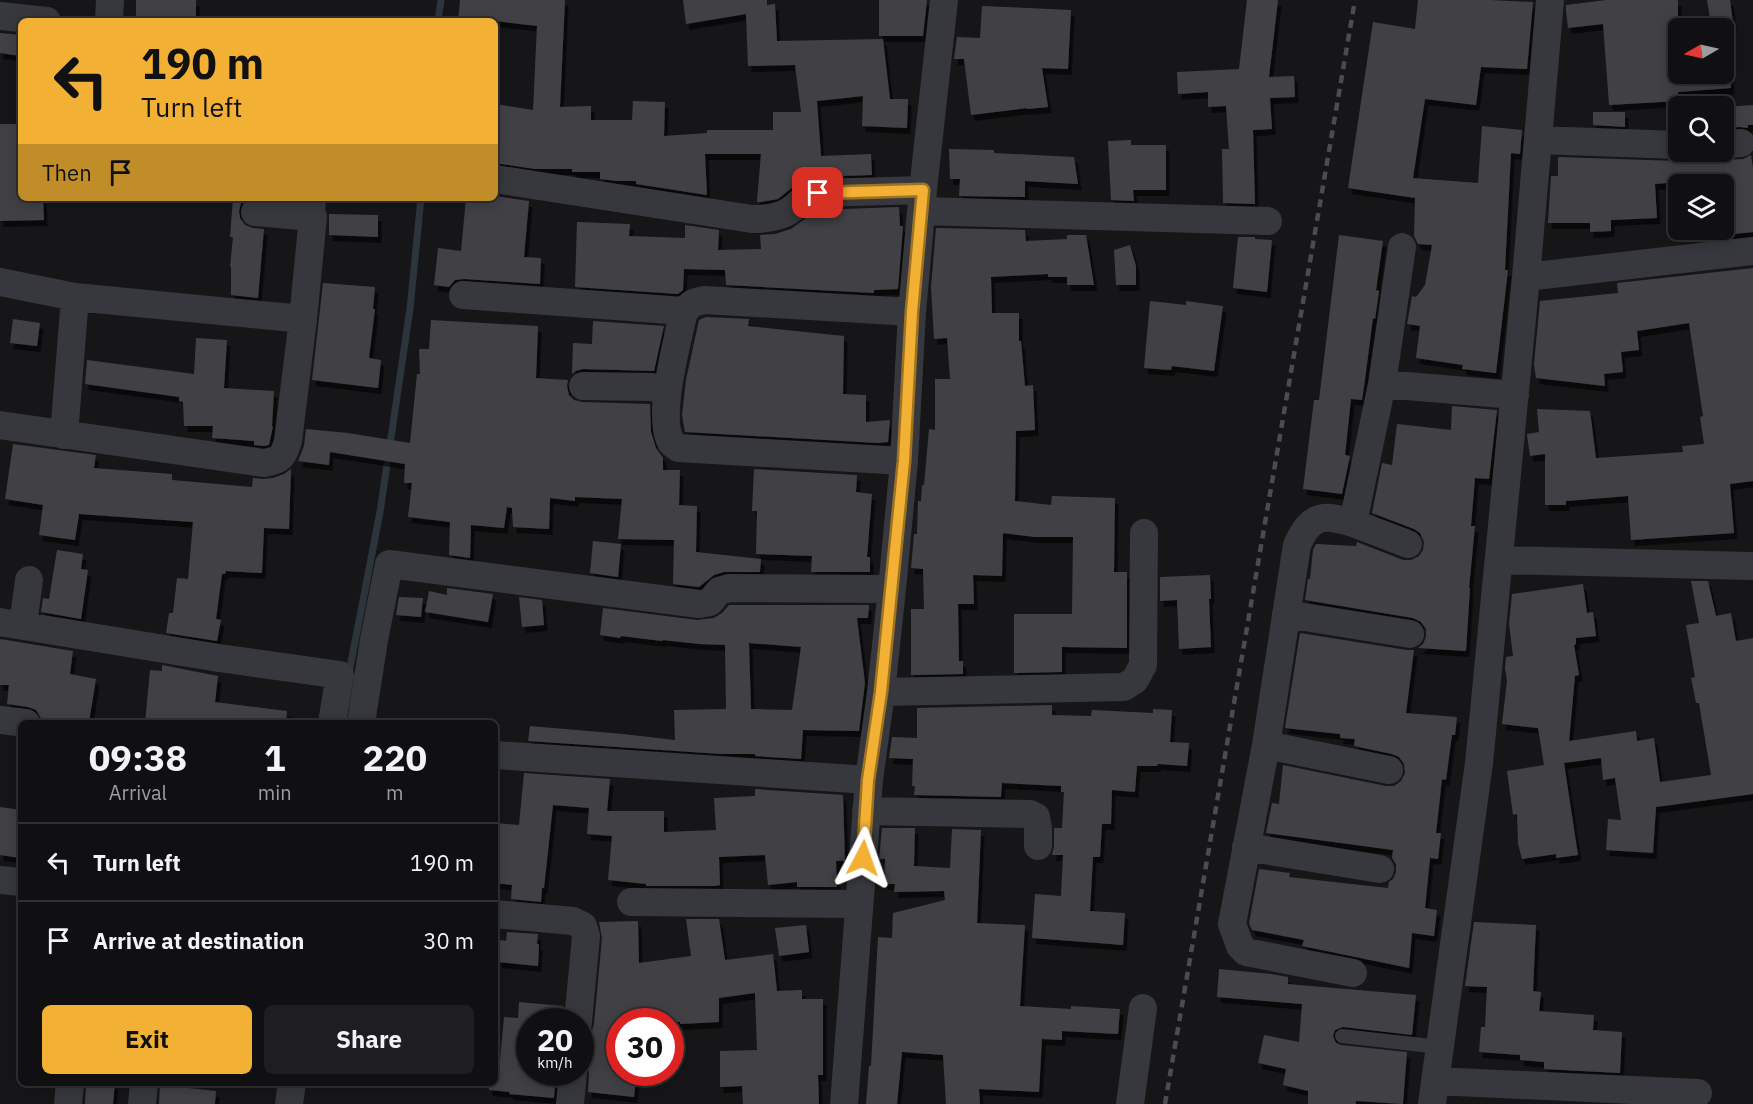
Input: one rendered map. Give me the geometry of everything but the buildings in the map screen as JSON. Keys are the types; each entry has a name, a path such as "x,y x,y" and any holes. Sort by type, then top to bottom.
{"street":[{"path":"109,18 110,0"},
{"path":"844,1104 868,780 881,692 892,589 904,461 912,312 944,0"},
{"path":"1550,0 1479,763 1434,1092 1698,1094"},
{"path":"0,16 19,18"},
{"path":"1538,140 1668,145"},
{"path":"498,179 752,219 769,218 789,211 807,195 818,193 1268,221"},
{"path":"0,426 264,463 277,460 285,453 288,441 316,207 255,212"},
{"path":"1353,523 1382,384 1402,247"},
{"path":"1526,277 1753,251"},
{"path":"0,282 75,297 303,319"},
{"path":"463,295 684,311"},
{"path":"64,435 75,297"},
{"path":"904,461 678,448 671,442 668,433 667,391 684,311 693,303 704,300 912,312"},
{"path":"1382,384 1515,395"},
{"path":"583,386 652,387 667,391"},
{"path":"1353,973 1246,952 1240,946 1232,924 1266,745 1297,545 1310,523 1322,518 1336,518 1408,543"},
{"path":"881,692 1124,687 1136,680 1143,665 1144,533"},
{"path":"1499,560 1751,566"},
{"path":"362,720 374,640 389,564 699,604 710,602 724,588 892,589"},
{"path":"29,580 12,624 340,675 332,720"},
{"path":"1286,614 1410,634"},
{"path":"0,720 18,722"},
{"path":"1266,745 1389,770"},
{"path":"498,755 868,780"},
{"path":"866,811 1030,814 1036,817 1038,846"},
{"path":"1246,847 1380,869"},
{"path":"0,880 18,882"},
{"path":"631,903 859,904"},
{"path":"498,914 573,921 583,926 586,936 579,1008"},
{"path":"1130,1104 1143,1008"},
{"path":"68,1104 70,1086"},
{"path":"142,1104 144,1086"},
{"path":"570,1104 572,1086"}],"lane":[{"path":"1342,1036 1440,1047"}],"waterway":[{"path":"438,18 441,0"},
{"path":"349,673 380,512 410,309 421,201"}],"railway":[{"path":"1165,1104 1355,0"}],"route":[{"path":"818,193 923,190 912,312 904,461 881,692 868,780 863,858"}]}
